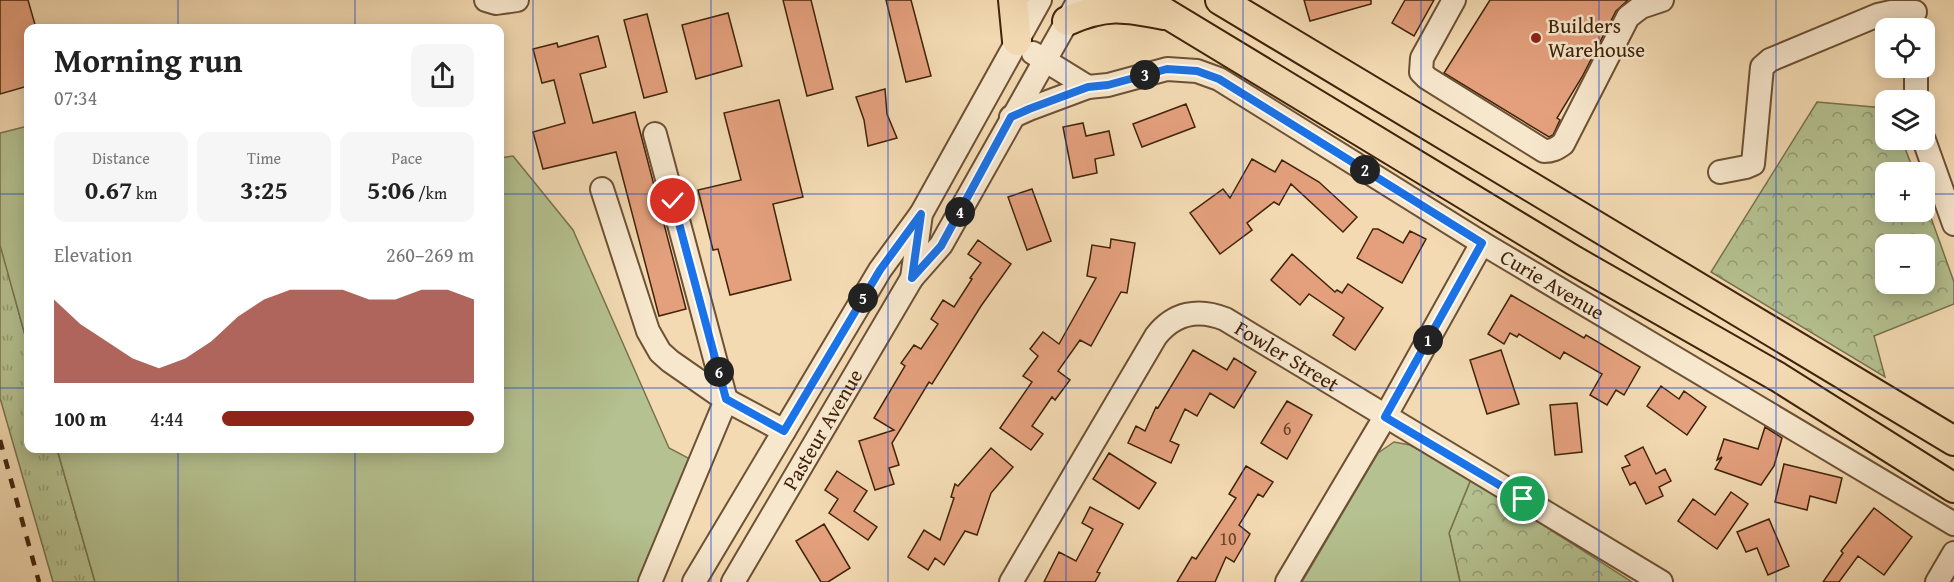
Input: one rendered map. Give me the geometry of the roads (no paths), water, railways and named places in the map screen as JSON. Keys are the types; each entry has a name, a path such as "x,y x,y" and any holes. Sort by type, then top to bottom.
{"main road":[{"path":"1013,0 1017,41"},
{"name":"Curie Avenue","path":"1144,0 1573,260 1778,377 1954,488"},
{"path":"1220,0 1954,441"},
{"path":"1073,11 1086,12 1103,8 1138,10 1175,18"}],"street":[{"path":"486,0 496,3 517,0"},
{"name":"Pasteur Avenue","path":"912,278 921,214 1040,0"},
{"path":"1454,0 1422,58 1421,72 1427,78 1544,151 1556,149 1563,144 1628,17 1641,7 1662,0"},
{"name":"Pasteur Avenue","path":"733,582 912,278 941,246 1011,117 1073,11"},
{"path":"1720,172 1753,164 1762,67 1770,60 1878,15 1891,12 1916,13"},
{"path":"1017,41 1044,62 1088,87"},
{"name":"Curie Avenue","path":"1011,117 1088,87 1108,85 1167,69 1185,69 1219,79 1482,243 1954,524"},
{"path":"650,582 726,399 655,134"},
{"path":"1928,150 1954,225"},
{"path":"602,189 648,331 660,352 726,399 784,431"},
{"path":"694,582 880,270 921,214"},
{"path":"1287,582 1385,417 1482,243"},
{"name":"Fowler Street","path":"1011,582 1155,336 1163,327 1181,315 1204,313 1225,319 1661,582"},
{"path":"1938,582 1954,553"}],"railway":[{"path":"0,440 39,582"}],"place":[{"name":"Builders Warehouse","path":"1536,38"}]}
